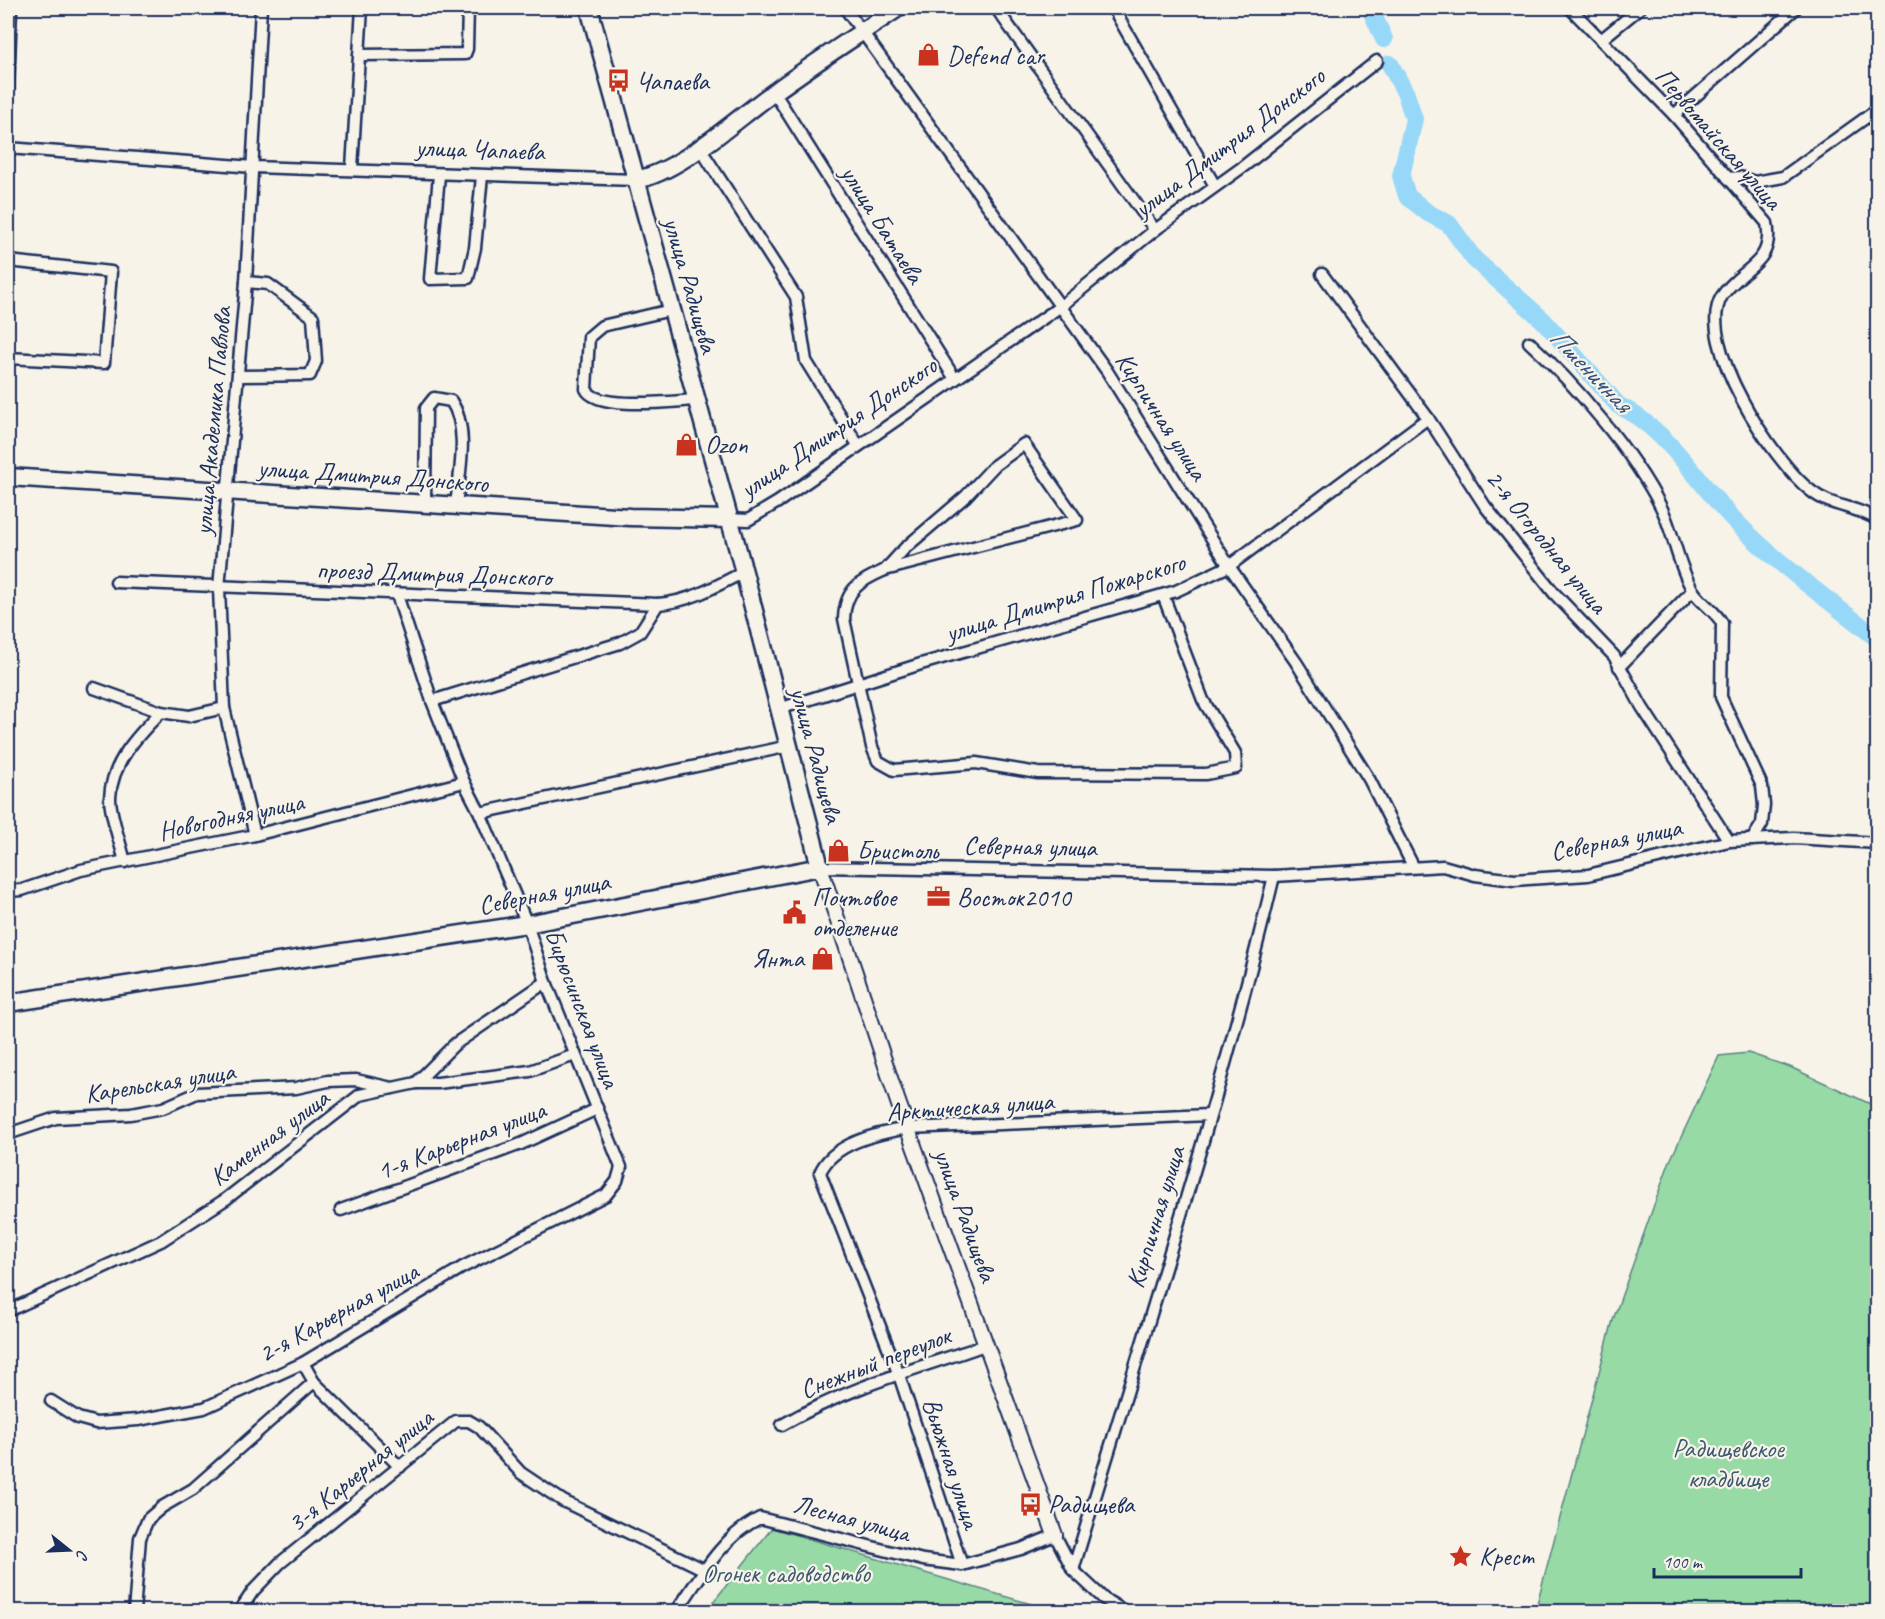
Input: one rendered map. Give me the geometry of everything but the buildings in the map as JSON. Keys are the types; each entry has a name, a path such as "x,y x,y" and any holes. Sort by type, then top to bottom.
{"main road":[{"name":"улица Радищева","path":"589,8 744,572 820,867"},
{"name":"улица Чапаева","path":"635,180 650,178 700,148 774,92 898,8"},
{"name":"улица Дмитрия Донского","path":"8,477 630,517 729,519"},
{"name":"Северная улица","path":"8,1003 527,924 820,867"}],"street":[{"path":"8,92 11,8"},
{"name":"улица Академика Павлова","path":"255,836 224,708 219,588 246,282 261,8"},
{"path":"352,168 362,8"},
{"path":"359,55 465,54 468,8"},
{"name":"Кирпичная улица","path":"845,8 1107,371 1229,566 1296,662 1370,779 1413,866"},
{"path":"996,8 1155,230"},
{"path":"1113,8 1215,186"},
{"name":"Первомайская улица","path":"1570,8 1674,115 1767,223 1769,241 1763,256 1723,295 1717,308 1718,334 1734,383 1782,464 1798,481 1823,500 1878,520"},
{"path":"1602,39 1640,8"},
{"path":"1674,115 1796,8"},
{"name":"улица Дмитрия Донского","path":"729,519 748,520 778,502 1061,306 1155,230 1377,61"},
{"name":"улица Батаева","path":"774,92 954,379"},
{"path":"1728,178 1740,177 1755,182 1783,177 1878,109"},
{"name":"улица Чапаева","path":"8,148 253,167 352,168 439,175 635,180"},
{"path":"700,148 796,297 806,361 858,445"},
{"path":"439,175 429,279 452,280 468,278 483,176"},
{"path":"8,261 111,272 104,363 8,358"},
{"name":"2-я Огородная улица","path":"1322,274 1428,418 1485,506 1554,592 1614,656 1642,707 1729,842"},
{"path":"239,376 310,375 316,361 313,317 268,284 246,282"},
{"path":"671,310 602,326 592,332 589,337 586,389 595,399 633,403 696,400"},
{"path":"1529,342 1579,394 1652,489 1667,519 1692,591 1716,613 1722,623 1721,697 1762,786 1764,805 1762,824 1752,840"},
{"path":"424,504 426,408 434,398 451,401 459,413 461,445 456,506"},
{"name":"улица Дмитрия Пожарского","path":"779,709 1163,595 1229,566 1428,418"},
{"path":"885,570 905,548 966,496 995,465 1024,444 1077,520 885,570 868,578 845,600 844,619 878,761 894,770 976,763 1038,773 1206,774 1236,768 1235,753 1203,700 1163,595"},
{"name":"проезд Дмитрия Донского","path":"116,582 219,588 658,604 678,603 697,596 744,572"},
{"path":"1620,667 1692,591"},
{"name":"Бирюсинская улица","path":"397,595 432,701 464,782 480,813 527,924 546,982 621,1167"},
{"path":"432,701 620,643 640,632 658,604"},
{"path":"94,688 161,712 189,716 224,708"},
{"path":"125,861 110,798 119,763 138,735 161,712"},
{"path":"480,813 789,746"},
{"name":"Новогодняя улица","path":"8,891 22,890 81,870 255,836 464,782"},
{"name":"Северная улица","path":"820,867 1275,876 1443,866 1475,875 1514,880 1588,875 1729,842 1794,838 1878,843"},
{"name":"улица Радищева","path":"820,867 908,1128 1055,1535"},
{"name":"Кирпичная улица","path":"1073,1570 1255,959 1275,876"},
{"path":"416,1083 455,1044 546,982"},
{"name":"Каменная улица","path":"8,1311 161,1241 226,1199 360,1095 416,1083 481,1078 530,1071 575,1055"},
{"name":"Карельская улица","path":"8,1134 56,1118 131,1114 163,1108 197,1093 296,1088 328,1081 356,1080 392,1088"},
{"name":"1-я Карьерная улица","path":"341,1210 521,1144 597,1109"},
{"name":"Арктическая улица","path":"899,1375 820,1173 827,1159 883,1132 908,1128 1209,1114"},
{"name":"2-я Карьерная улица","path":"51,1401 78,1418 96,1423 138,1420 204,1408 303,1363 463,1267 606,1195 616,1181 621,1167"},
{"name":"Снежный переулок","path":"782,1425 830,1400 985,1345"},
{"path":"303,1363 314,1382 400,1467"},
{"name":"Вьюжная улица","path":"899,1375 962,1565"},
{"name":"2-я Карьерная улица","path":"134,1611 140,1538 148,1519 162,1507 193,1489 314,1382"},
{"name":"3-я Карьерная улица","path":"240,1611 253,1591 280,1563 456,1421 469,1420 521,1473 563,1501 705,1570"},
{"name":"Лесная улица","path":"676,1611 705,1570 744,1526 760,1518 923,1560 962,1565 1021,1549 1055,1535"},
{"path":"1055,1535 1073,1570 1104,1599 1125,1611"}],"green space":[{"name":"Радищевское кладбище","path":"1748,1053 1790,1067 1877,1107 1877,1611 1535,1611 1613,1320 1669,1163 1719,1056"},
{"name":"Огонек садоводство","path":"772,1528 1055,1611 706,1611"}],"waterway":[{"name":"Пшеничная","path":"1370,8 1384,39"},
{"name":"Пшеничная","path":"1390,64 1406,94 1414,119 1401,176 1407,196 1428,213 1449,224 1474,259 1543,320 1618,405 1636,416 1668,443 1723,508 1753,539 1878,639"}],"place":[{"name":"Defend car","path":"929,55"},
{"name":"Чапаева","path":"618,81"},
{"name":"Ozon","path":"687,444"},
{"name":"Бристоль","path":"839,850"},
{"name":"Восток2010","path":"939,897"},
{"name":"Почтовое отделение","path":"794,912"},
{"name":"Янта","path":"822,958"},
{"name":"Радищева","path":"1030,1504"},
{"name":"Крест","path":"1461,1556"}]}
